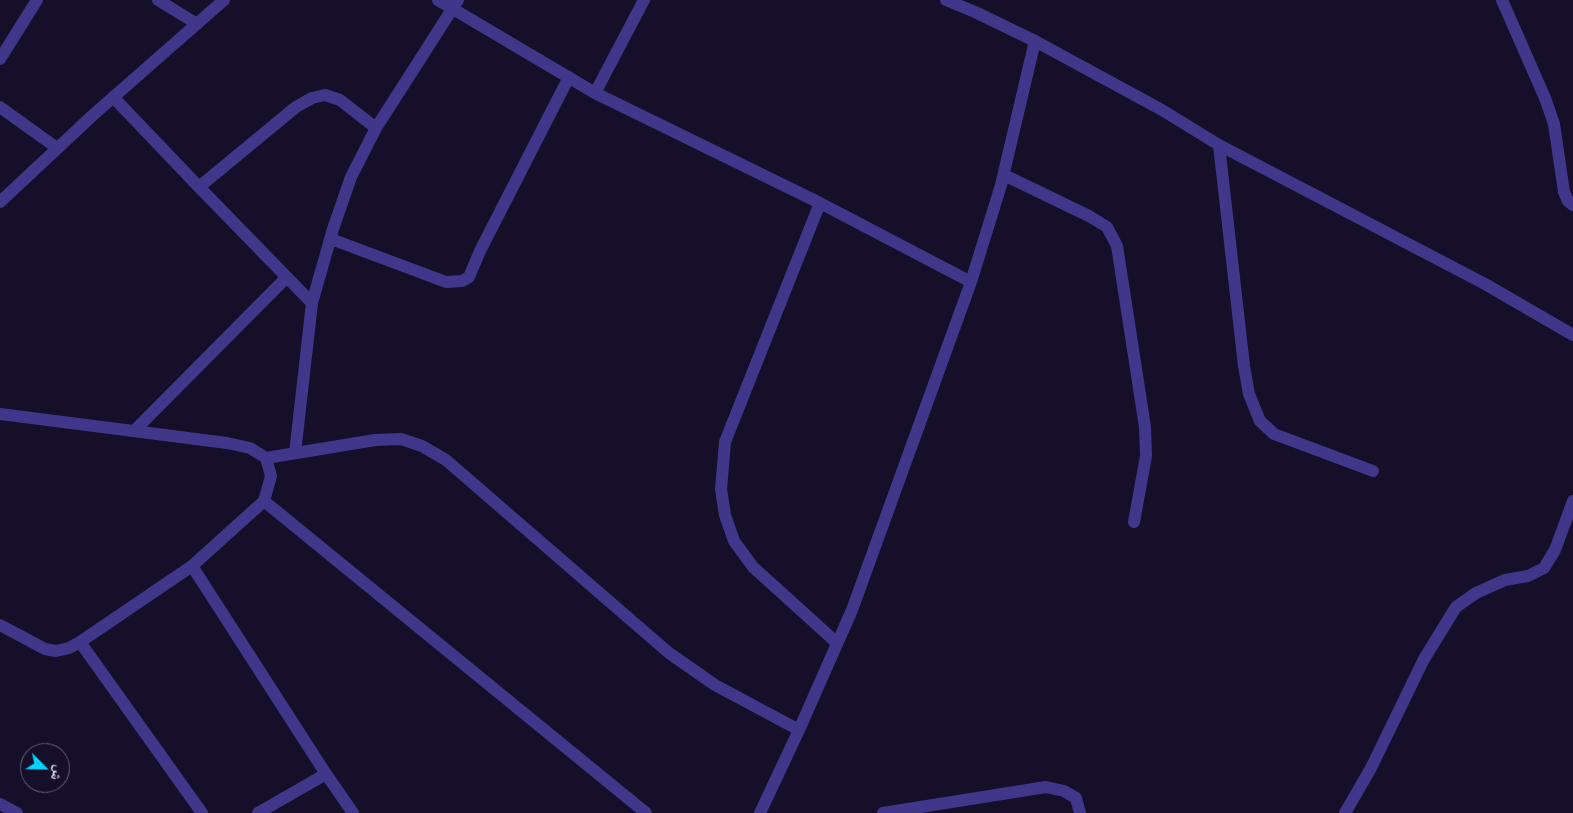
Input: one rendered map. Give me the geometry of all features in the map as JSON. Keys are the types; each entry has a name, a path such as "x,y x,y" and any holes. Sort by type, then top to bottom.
{"street":[{"path":"0,60 37,0"},
{"path":"158,0 197,24"},
{"path":"0,202 113,97 224,0"},
{"path":"438,0 456,4 595,92 820,203 971,282"},
{"path":"595,92 644,0"},
{"path":"946,0 1035,41 1162,110 1219,145 1485,284 1573,335"},
{"path":"973,0 983,16"},
{"path":"1502,0 1545,98 1554,124 1564,192 1568,201 1573,205"},
{"path":"295,453 312,303 351,177 376,128 456,4"},
{"path":"760,813 852,610 971,282 1004,174 1035,41"},
{"path":"331,239 446,282 462,281 468,277 569,77"},
{"path":"199,187 296,107 312,98 325,95 340,100 376,128"},
{"path":"113,97 312,303"},
{"path":"0,107 57,148"},
{"path":"1219,145 1244,366 1249,394 1260,421 1274,434 1373,471"},
{"path":"1004,174 1089,216 1107,227 1117,246 1144,427 1146,456 1134,522"},
{"path":"820,203 725,442 721,488 725,515 734,541 748,560 837,643"},
{"path":"134,431 287,277"},
{"path":"0,414 227,442 250,448 266,458 375,440 401,440 422,446 446,460 669,653 715,685 799,730"},
{"path":"0,625 45,649 56,651 69,648 80,642 192,566 264,501 271,476 266,458"},
{"path":"264,501 646,813"},
{"path":"1345,813 1370,768 1424,659 1456,607 1476,593 1505,580 1528,576 1544,568 1555,550 1573,501"},
{"path":"192,566 353,813"},
{"path":"80,642 202,813"},
{"path":"258,813 326,774"},
{"path":"883,813 1046,787 1064,791 1076,798 1080,813"},
{"path":"0,804 17,813"}]}
